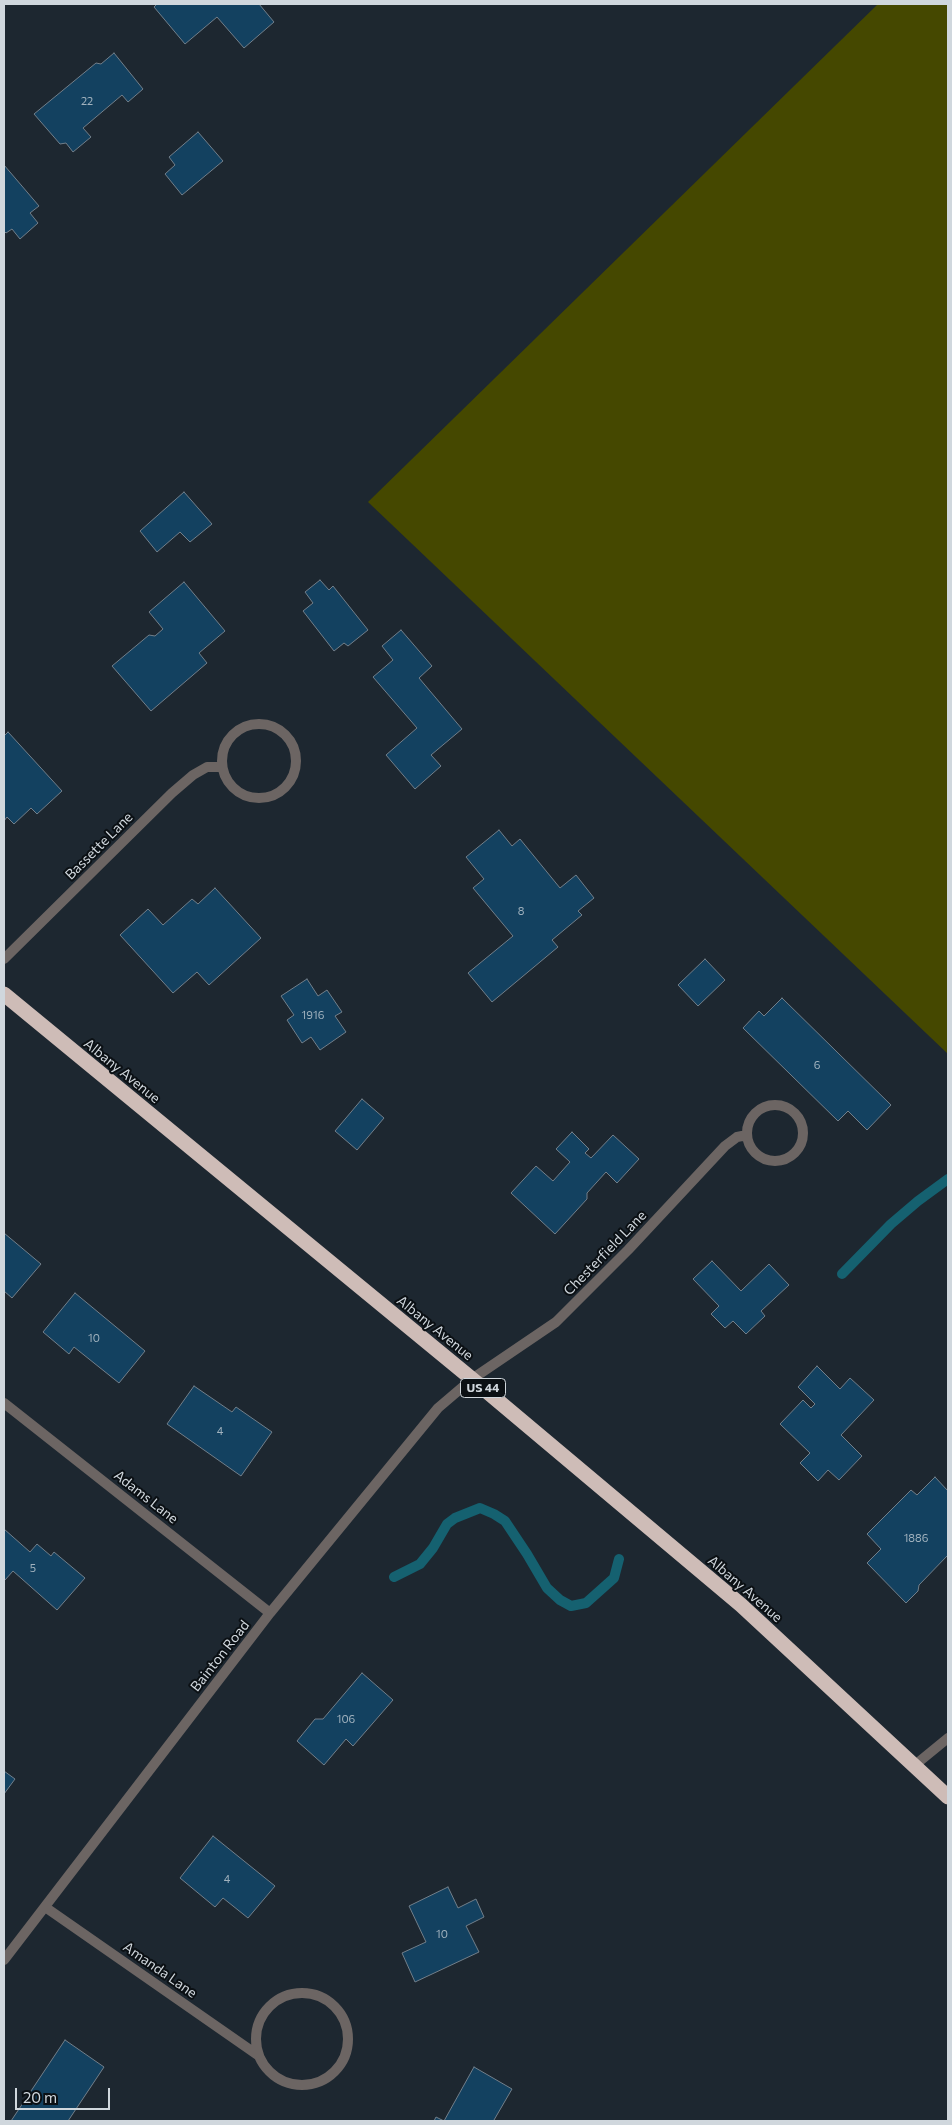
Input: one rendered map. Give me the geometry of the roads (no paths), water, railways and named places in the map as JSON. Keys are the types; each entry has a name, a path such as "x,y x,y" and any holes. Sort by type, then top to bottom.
{"highway":[{"name":"Albany Avenue","path":"4,994 472,1379 741,1605 948,1797"}],"street":[{"path":"255,724 267,725 278,729 287,737 294,748 296,760 295,773 288,784 280,792 262,798 243,795 233,788 226,778 222,767 222,755 226,743 233,734 244,727 255,724"},
{"name":"Bassette Lane","path":"4,959 172,793 193,775 207,767 222,767"},
{"path":"772,1105 780,1106 795,1114 802,1130 799,1147 786,1158 778,1160 761,1157 749,1144 747,1135 751,1119 756,1112 772,1105"},
{"name":"Chesterfield Lane","path":"472,1379 556,1322 628,1250 725,1146 738,1137 747,1135"},
{"name":"Bainton Road","path":"4,1960 270,1613 438,1408 472,1379"},
{"name":"Adams Lane","path":"4,1402 270,1613"},
{"path":"915,1765 948,1738"},
{"name":"Amanda Lane","path":"45,1907 259,2056 268,2070 280,2080 295,2085 311,2085 326,2080 338,2069 346,2056 349,2040 347,2024 340,2011 329,2001 316,1994 301,1992 286,1995 274,2002 263,2013 257,2027 256,2042 259,2056"}],"waterway":[{"path":"842,1274 891,1224 948,1179"},
{"path":"394,1577 420,1564 433,1548 447,1524 455,1518 480,1508 505,1521 547,1588 560,1600 571,1606 586,1603 614,1578 619,1559"}]}
